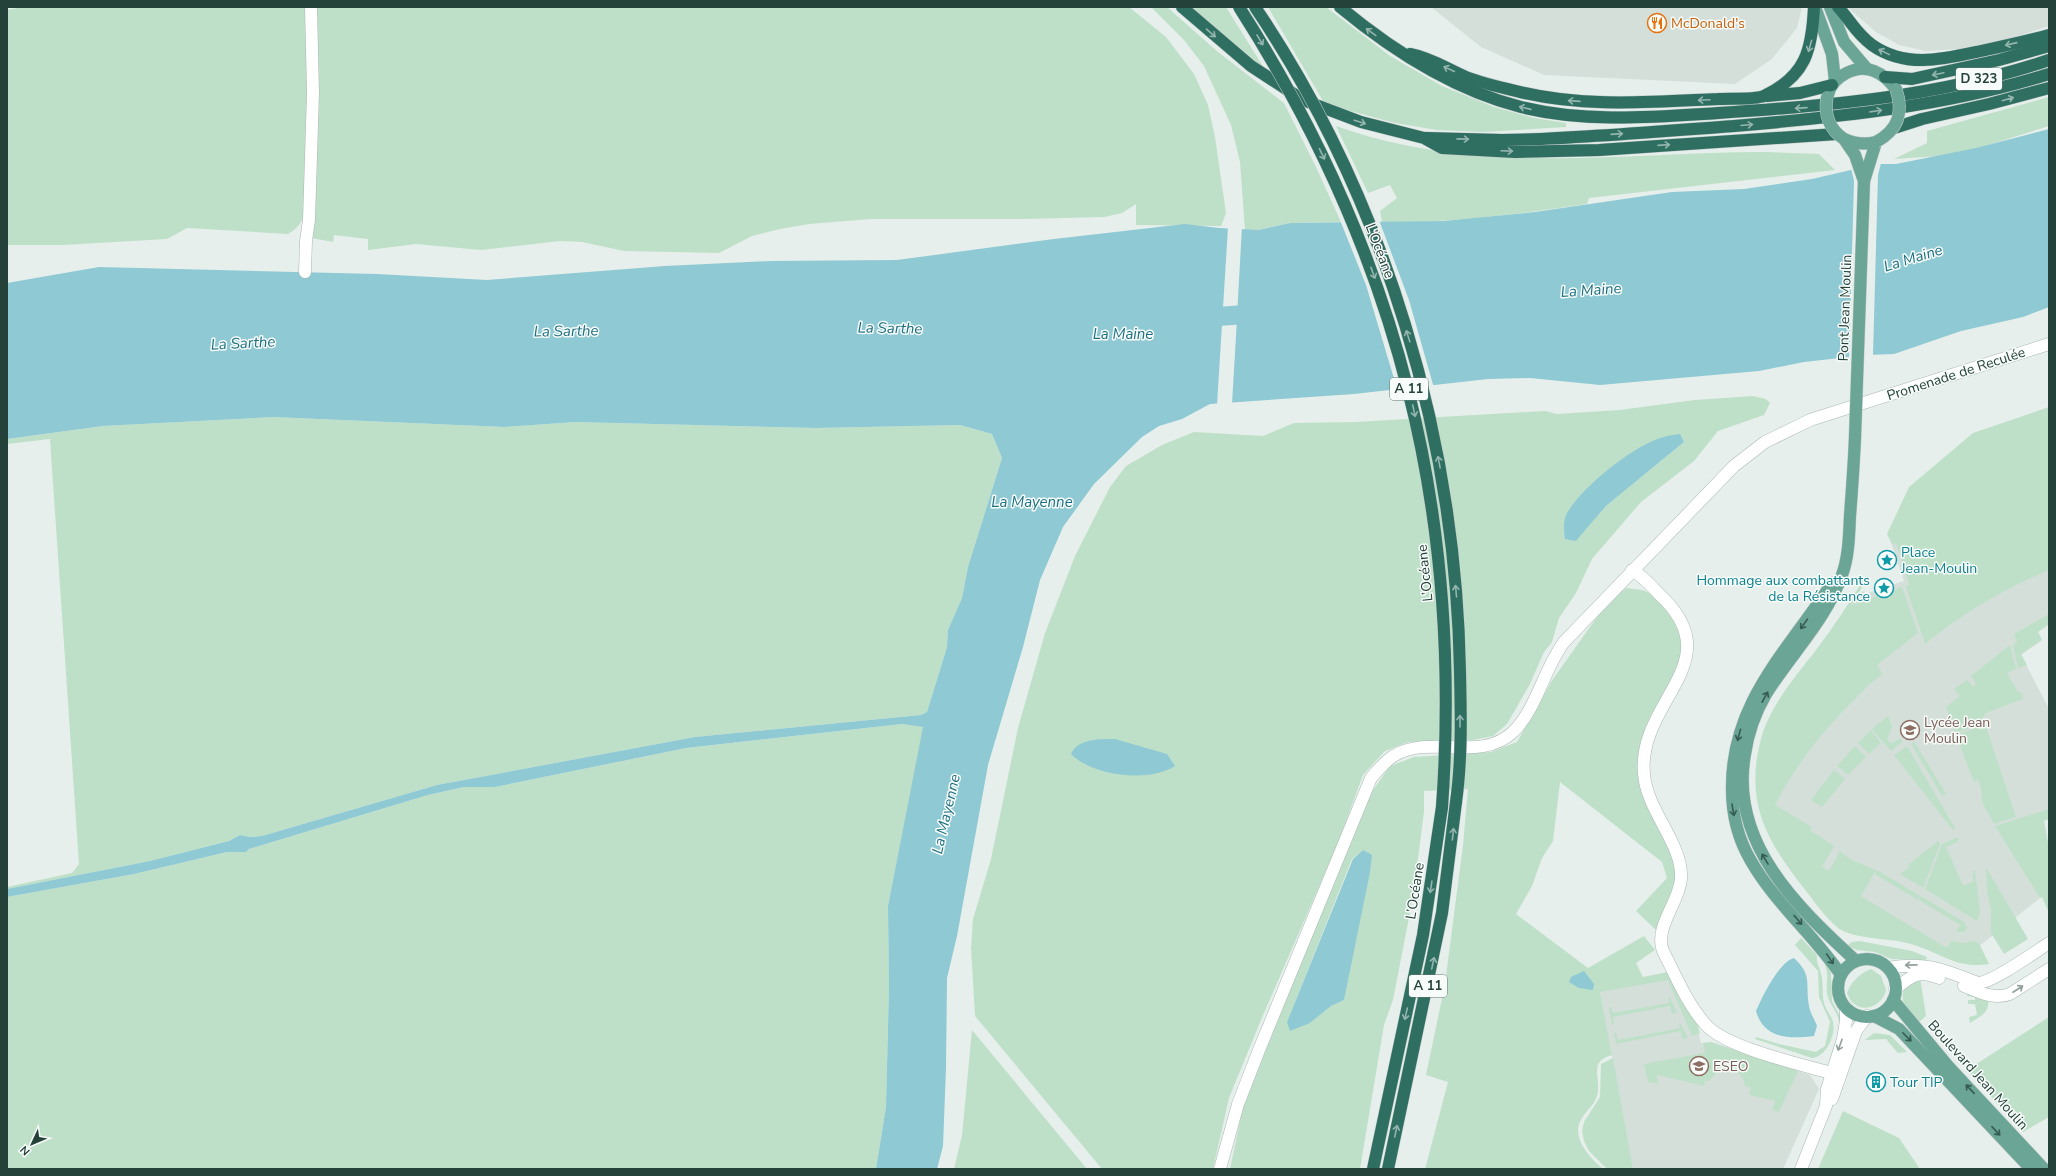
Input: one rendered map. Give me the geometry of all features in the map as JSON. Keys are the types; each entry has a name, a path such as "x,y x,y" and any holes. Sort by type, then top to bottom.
{"highway":[{"path":"1182,7 1251,66 1303,100 1361,122 1424,138 1442,148 1515,152 1599,150 1800,136 1841,137"},
{"name":"L’Océane","path":"1239,7 1293,96 1348,208 1390,323 1412,402 1432,506 1442,597 1446,689 1442,807 1423,935 1373,1169"},
{"name":"L’Océane","path":"1255,7 1315,108 1354,189 1392,284 1424,392 1446,504 1457,604 1460,743 1456,802 1449,870 1441,920 1388,1169"},
{"path":"1340,7 1381,39 1404,53 1424,57 1466,76 1487,83 1552,99 1649,103 1762,97 1800,93 1834,83"},
{"path":"1762,97 1787,80 1804,61 1812,41 1814,7"},
{"path":"1838,7 1856,32 1873,46 1893,56 1910,60 1927,61 1948,58 2049,35"},
{"path":"1885,77 1912,79 1999,60 2049,46"},
{"name":"D 323","path":"1404,53 1443,77 1502,101 1542,111 1578,115 1647,117 1816,106 1909,93 2010,73 2049,60"},
{"name":"D 323","path":"1424,138 1502,140 1586,137 1821,119 1968,96 2049,74"},
{"path":"1894,128 2049,88"}],"main road":[{"path":"1814,7 1832,54 1834,83 1825,109 1829,123 1841,137 1854,143 1875,146 1894,128 1900,111 1900,100 1896,89 1885,77 1867,69 1844,42 1830,7"},
{"path":"1834,83 1851,71 1867,69"},
{"name":"Pont Jean Moulin","path":"1841,137 1855,155 1864,181"},
{"name":"Pont Jean Moulin","path":"1846,555 1850,539 1855,437 1864,181 1875,146"},
{"path":"1846,555 1843,574 1821,618 1766,695 1752,723 1741,774 1744,804 1750,830 1774,873 1791,895 1856,961"},
{"path":"1841,975 1820,945 1751,862 1742,843 1736,825 1732,802 1732,771 1742,722 1753,698 1770,670 1832,584 1846,555"},
{"path":"1873,960 1888,968 1894,978 1894,994 1884,1011 1870,1016 1857,1015 1846,1007 1838,992 1841,975 1848,966 1856,961 1873,960"},
{"name":"Boulevard Jean Moulin","path":"1894,994 1948,1066 2044,1169"},
{"name":"Boulevard Jean Moulin","path":"1870,1016 1891,1024 1904,1034 2031,1169"}],"street":[{"path":"305,272 306,241 309,220 313,93 311,7"},
{"name":"Promenade de Reculée","path":"1220,1169 1238,1104 1256,1056 1371,778 1382,765 1396,755 1419,748 1450,746 1473,748 1491,745 1512,732 1528,712 1553,656 1590,613 1734,466 1765,442 1810,420 2049,344"},
{"path":"1632,570 1677,611 1684,624 1688,640 1685,665 1654,722 1644,752 1644,774 1648,796 1677,854 1681,871 1677,895 1661,934 1660,942 1663,951 1694,1010 1714,1032 1725,1039 1783,1059 1831,1073"},
{"path":"1888,968 1908,964 1929,965 1978,983 1982,983 2001,974 2049,943"},
{"path":"1894,994 1916,974 1927,973 1990,996 2003,996 2010,994 2049,969"},
{"path":"1801,1169 1826,1106 1831,1073 1843,1039 1846,1021 1846,1007"},
{"path":"1826,1106 1832,1099 1856,1031 1870,1016"}],"shaded area":[{"path":"1431,7 1802,7 1797,28 1772,59 1735,84 1544,75 1481,47"},
{"path":"1847,7 2049,7 2049,26 2003,41 1959,49 1926,51 1899,45 1876,32"},
{"name":"Lycée Jean Moulin","path":"1891,542 2049,549 2049,624 2038,632 2042,640 2021,655 2049,709 2049,819 2044,821 2049,849 2049,891 1958,963 1818,900 1766,808 1845,618 1858,593 1864,591 1865,594 1904,581"},
{"name":"ESEO","path":"1667,972 1699,1034 1701,1043 1711,1042 1810,1075 1819,1089 1783,1169 1633,1169 1599,987"}],"green space":[{"path":"22,7 308,7 305,203 303,217 297,228 288,234 187,228 167,239 63,245 7,245 7,10"},
{"path":"313,7 1129,7 1166,37 1194,74 1208,105 1215,137 1226,213 1221,226 1136,225 1136,204 1122,213 1104,217 1024,219 871,219 809,224 780,229 752,236 719,253 624,251 582,242 560,241 481,250 416,244 368,250 368,239 334,235 333,242 311,238"},
{"path":"1151,7 1167,7 1218,52 1284,103 1316,167 1341,222 1290,223 1259,230 1245,230 1240,162 1231,125 1204,66 1184,40"},
{"path":"1191,7 1226,7 1264,68"},
{"path":"1268,7 1326,7 1390,56 1442,86 1494,107 1534,118 1566,123 1566,127 1484,132 1437,130 1395,123 1343,109 1323,101"},
{"path":"2049,97 2049,126 1956,155 1894,159 1927,143 1927,131"},
{"path":"1336,126 1387,141 1439,151 1491,156 1595,158 1753,152 1819,154 1835,170 1589,198 1587,204 1510,214 1434,221 1382,222 1380,211 1397,198 1390,185 1368,193"},
{"path":"1753,396 1766,399 1770,403 1764,415 1718,431 1694,461 1641,502 1592,559 1576,593 1559,618 1552,642 1544,652 1530,684 1507,724 1493,736 1473,740 1408,742 1385,751 1363,775 1338,843 1261,1020 1229,1098 1213,1169 1102,1169 975,1016 971,948 973,919 991,859 1018,728 1045,633 1075,556 1110,487 1126,466 1162,445 1194,432 1263,436 1294,423 1355,422 1545,411 1557,414 1619,410 1695,400","holes":["1679,435 1684,442 1606,506 1576,541 1638,449 1664,437"]},
{"path":"2049,407 2049,570 1984,602 1925,644 1906,587 1909,584 1896,543 1892,544 1887,534 1909,487 1973,433"},
{"path":"273,417 504,427 575,422 816,428 960,425 992,434 1002,458 968,567 962,598 948,630 947,647 927,712 921,715 695,737 437,785 262,836 250,837 240,835 229,841 150,861 7,889 7,887 72,873 79,864 50,439 7,444 7,439 103,426"},
{"path":"1868,576 1852,605 1902,587 1918,633 1877,665 1883,675 1869,684 1812,747 1792,775 1775,805 1812,827 1810,830 1834,846 1822,867 1829,871 1840,851 1850,859 1876,870 1861,896 1947,948 1951,941 1963,943 1975,941 1980,945 1989,964 1969,965 1960,963 1908,943 1861,936 1839,929 1821,910 1783,860 1772,842 1758,805 1755,785 1756,763 1761,739 1770,715 1784,692 1848,605 1865,577"},
{"path":"1626,588 1643,590 1658,599 1664,605 1681,630 1682,649 1679,662 1668,686 1648,722 1640,752 1639,767 1641,785 1645,799 1664,838 1674,865 1676,879 1674,892 1656,930 1636,911 1667,878 1662,862 1560,782 1553,841 1542,858 1532,886 1516,914 1588,968 1644,936 1655,950 1636,963 1643,977 1670,972 1702,1024 1698,1027 1700,1033 1692,1036 1668,980 1600,992 1612,1055 1604,1058 1598,1066 1597,1096 1594,1103 1582,1118 1578,1128 1584,1148 1593,1160 1603,1169 1425,1169 1448,1082 1426,1075 1445,984 1463,845 1468,789 1424,791 1424,812 1413,897 1393,1000 1384,1025 1360,1169 1230,1169 1246,1093 1369,796 1390,766 1414,757 1491,752 1517,742 1551,682 1602,610","holes":["1363,850 1344,1000 1331,1006 1310,1023 1287,1022 1352,859"]},
{"path":"2049,614 2049,624 2038,632 2042,640 2021,654 2027,665 2018,668 2013,645 2017,641 2014,634"},
{"path":"2010,645 2016,669 2007,673 2018,692 2021,692 2023,699 1986,713 1983,717 1985,723 1955,733 1946,707 1960,696 1954,689 1967,680 1973,687 1976,683 1971,676"},
{"path":"1888,716 1892,727 1887,739 1890,743 1900,739 1902,742 1891,751 1872,729"},
{"path":"902,724 924,727 888,906 889,987 886,1107 876,1169 7,1169 7,897 134,874 227,852 246,852 249,849 428,795 464,787 495,787 686,748"},
{"path":"1985,724 2016,817 1994,824 1983,803 1980,784 1977,779 1974,782 1956,735"},
{"path":"1871,730 1881,743 1869,754 1858,743"},
{"path":"1914,741 1946,794 1942,796 1911,744"},
{"path":"1855,746 1866,757 1848,775 1837,766"},
{"path":"1907,746 1955,828 1953,830 1894,755"},
{"path":"1834,770 1845,779 1822,807 1811,800"},
{"path":"2049,809 2049,819 2044,821 2049,849 2049,913 2042,897 2040,898 1995,826"},
{"path":"1958,837 1958,843 1957,842 1946,847 1963,886 1974,881 1972,875 1974,874 1973,871 1975,870 1980,912 1977,921 1925,889 1942,844"},
{"path":"1938,841 1940,844 1923,888 1900,874 1910,867 1908,865"},
{"path":"1986,867 2028,939 2004,954 1991,933 1991,910 1987,892"},
{"path":"1877,870 1920,896 1918,900 1875,874"},
{"path":"1921,896 1964,922 1967,927 1965,932 1956,932 1960,925 1919,900"},
{"path":"1801,938 1817,955 1817,962 1822,977 1824,1002 1834,1027 1826,1050 1817,1057 1812,1058 1755,1039 1756,1037 1779,1044 1816,1052 1825,1046 1830,1022 1819,997 1818,971 1795,945"},
{"path":"1860,941 1912,951 1927,957 1926,960 1891,959 1875,952 1857,950 1847,946 1852,942"},
{"path":"1827,963 1831,973 1832,1001 1842,1020 1833,1056 1831,1055 1838,1034 1839,1023 1835,1010 1829,1001 1828,996 1827,972 1825,965"},
{"path":"1871,969 1881,976 1886,990 1879,1002 1868,1008 1856,1005 1847,993 1856,979"},
{"path":"1920,977 1926,1016 1918,1023 1903,1003 1903,993 1905,987"},
{"path":"1968,992 1988,1000 1986,1011 1970,1023 1969,1017 1977,1015 1975,1004 1968,1004 1968,1000 1975,1000 1975,997 1967,996"},
{"path":"1669,995 1677,1013 1672,1014 1670,1006 1613,1017 1614,1024 1612,1025 1609,1007 1611,1007 1613,1013 1669,1003"},
{"path":"2049,1017 2049,1117 2023,1132 1967,1070"},
{"path":"1679,1021 1688,1038 1682,1039 1681,1031 1616,1044 1614,1033 1616,1033 1618,1040 1680,1028"},
{"path":"972,1030 1087,1169 954,1169 962,1135"},
{"path":"1874,1033 1890,1035 1907,1052 1898,1053 1886,1039 1865,1040"},
{"path":"1711,1042 1798,1071 1779,1112 1772,1110 1775,1101 1749,1095 1751,1088 1745,1086 1740,1074 1735,1071 1724,1070 1719,1072 1710,1081 1704,1081 1705,1086 1657,1075 1658,1084 1648,1082 1644,1064 1705,1053 1703,1043"},
{"path":"1613,1058 1633,1169 1607,1169 1589,1151 1584,1141 1582,1131 1584,1122 1600,1097 1601,1064"},
{"path":"1843,1111 1899,1138 1920,1169 1818,1169"}],"water":[{"path":"2049,129 2049,307 2023,317 1961,331 1894,354 1867,355 1804,362 1759,371 1600,385 1530,378 1488,379 1354,394 1210,404 1182,419 1159,426 1142,437 1094,484 1063,527 1040,580 1023,647 988,765 957,936 947,978 943,1146 937,1169 876,1169 886,1107 889,987 888,906 923,727 902,724 686,748 495,787 464,787 428,795 249,849 246,852 227,852 134,874 7,897 7,889 150,861 229,841 240,835 250,837 262,836 437,785 695,737 921,715 927,712 947,647 948,630 962,598 968,567 1002,458 992,434 960,425 816,428 575,422 504,427 273,417 103,426 7,439 7,283 99,267 377,274 487,280 665,266 770,261 897,260 1054,239 1185,224 1219,228 1259,230 1290,223 1443,221 1535,212 1672,192 1744,189 1812,179 1877,164 1896,164 1976,148"},
{"path":"1680,434 1684,442 1606,506 1576,541 1565,539 1564,524 1566,515 1583,492 1609,468 1638,448 1652,441 1666,436"},
{"path":"1115,739 1167,754 1175,766 1164,771 1151,774 1121,775 1092,768 1080,762 1071,754 1074,749 1084,742 1090,740"},
{"path":"1363,850 1372,855 1370,872 1344,1000 1331,1006 1310,1023 1290,1031 1287,1022 1353,859"},
{"path":"1794,958 1800,964 1806,975 1811,1014 1817,1026 1814,1036 1787,1037 1771,1032 1760,1020 1756,1011 1777,973 1788,961"},
{"path":"1584,971 1594,984 1593,990 1579,988 1569,982 1571,977"}],"pier":[{"path":"1877,162 1881,163 1878,175 1873,356 1849,359 1854,181 1851,168"},
{"path":"1340,220 1379,220 1409,300 1434,388 1398,392 1366,285"},
{"path":"1228,227 1242,227 1237,316 1223,317 1223,319 1237,319 1232,404 1217,405"}],"waterway":[{"name":"La Maine","path":"1196,318 1267,313"}],"place":[{"name":"McDonald's","path":"1657,23"},
{"name":"Place Jean-Moulin","path":"1887,560"},
{"name":"Hommage aux combattants de la Résistance","path":"1884,588"},
{"name":"Lycée Jean Moulin","path":"1910,730"},
{"name":"ESEO","path":"1699,1066"},
{"name":"Tour TIP","path":"1876,1082"}],"water label":[{"name":"La Sarthe","path":"890,328"},
{"name":"La Sarthe","path":"566,331"},
{"name":"La Sarthe","path":"243,343"},
{"name":"La Mayenne","path":"1032,502"},
{"name":"La Mayenne","path":"946,814"}]}
